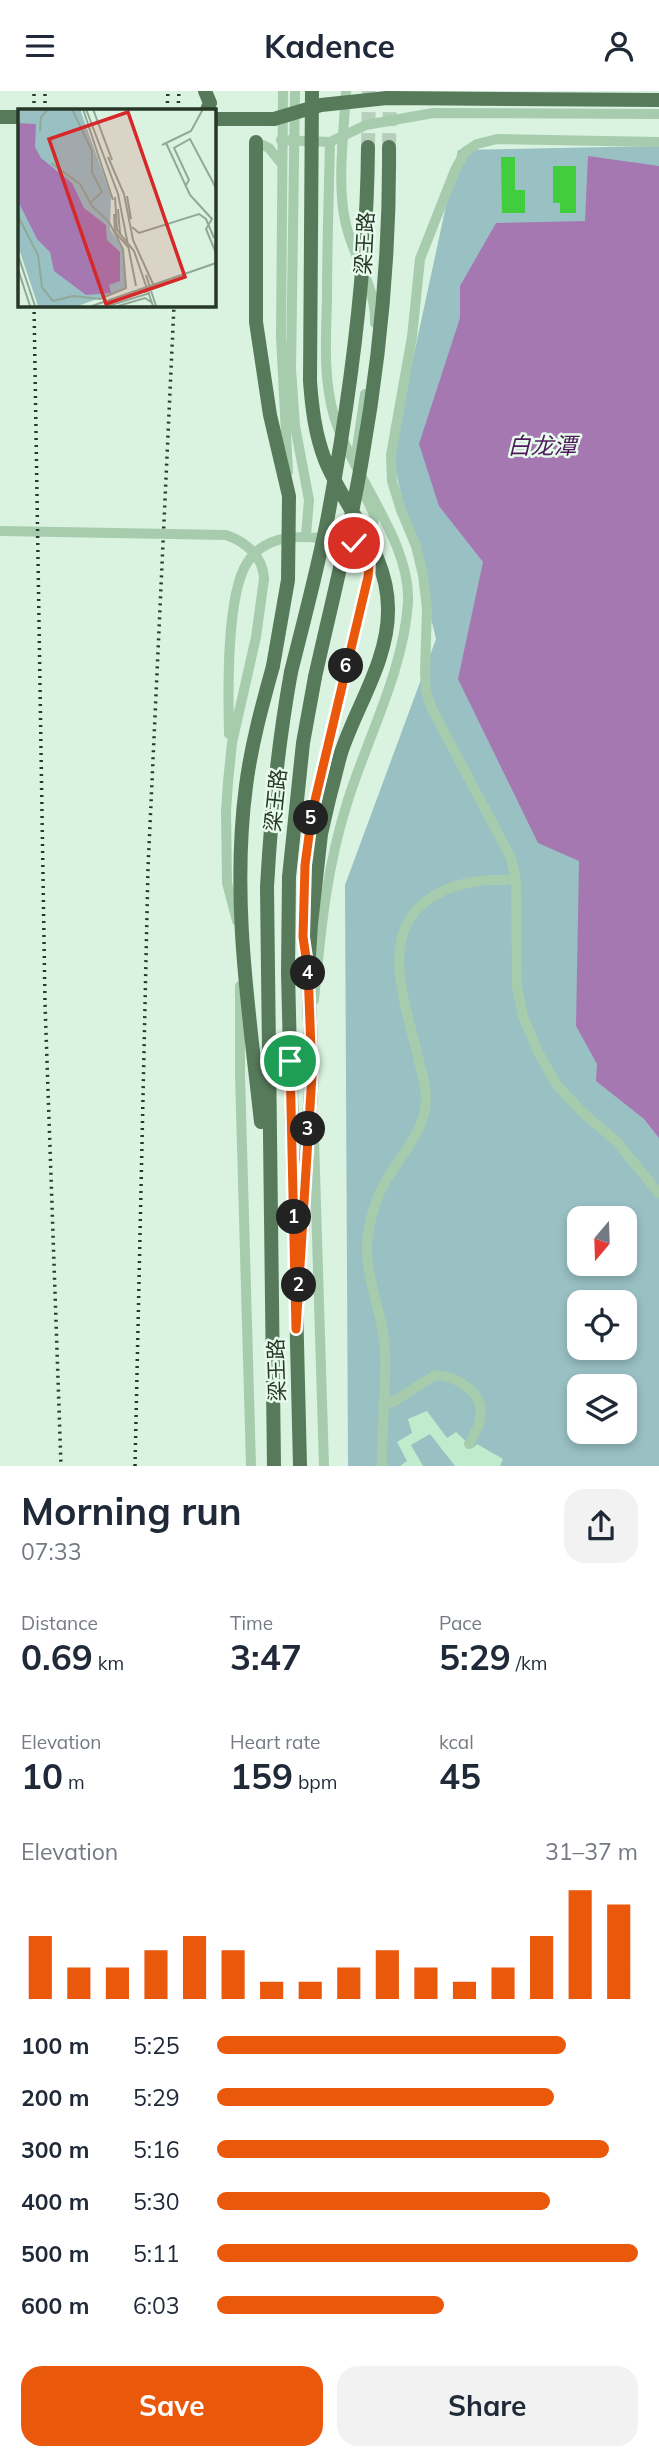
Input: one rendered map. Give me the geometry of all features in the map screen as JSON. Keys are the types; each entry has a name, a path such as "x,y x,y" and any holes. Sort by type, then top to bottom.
{"main road":[{"path":"205,91 209,103 207,109"},
{"path":"296,1329 312,1075 308,971 315,878 330,795 341,753 383,644 388,614 387,587 380,563 326,460 312,409 312,91"},
{"path":"215,120 274,119 321,105 387,98 659,100"},
{"path":"0,117 18,117"},
{"name":"梁王路","path":"255,120 256,322 270,415 289,496 288,580 272,666 250,760 240,861 240,931 270,1206"},
{"name":"梁王路","path":"274,1466 267,887 271,811 292,672 327,519 341,437 360,275 368,147"},
{"name":"梁王路","path":"300,1466 288,972 289,877 303,743 354,505 376,367 384,270 389,147"}],"street":[{"path":"283,91 281,337 289,496"},
{"path":"295,91 291,369 295,426 309,500 306,535"},
{"path":"308,971 303,937 303,902 312,813 366,585 374,514 355,468 370,364 375,306 372,290 345,222 343,178 346,91"},
{"path":"281,140 330,142 366,125 433,113 659,114"},
{"path":"659,142 497,139 477,144 466,152 455,170 420,260 412,337 391,455 392,481 416,545 423,575 427,608 426,691 432,709 511,858 516,880 517,987 523,1016 538,1052 558,1085 582,1112 616,1140 659,1193"},
{"path":"256,142 269,148 277,156 293,199"},
{"path":"324,1466 312,1075 314,1001 325,889 335,843 402,644 408,600 403,568 391,533 348,455 334,416 327,384 330,142"},
{"path":"0,531 226,535 238,539 255,553 260,562 264,579 262,607 239,708 230,762 226,811 226,883 240,931 240,1075 251,1466"},
{"path":"230,762 229,669 235,609 242,575 248,561 280,539 306,535 354,543 364,549 370,562"},
{"path":"382,1466 385,1349 367,1264 368,1236 378,1198 386,1180 417,1131 425,1108 425,1088 401,982 401,936 415,909 431,897 454,886 484,879 516,880"},
{"path":"383,1403 393,1402 435,1375 458,1379 480,1403 481,1416 469,1444"}],"shaded area":[{"path":"659,146 659,1466 348,1466 345,885 436,639 392,456 458,150"},
{"path":"427,1411 447,1438 456,1432 473,1448 477,1444 503,1459 500,1466 455,1466 430,1434 411,1445 423,1466 400,1466 407,1461 397,1442 412,1433 408,1419"}],"water":[{"name":"白龙潭","path":"588,156 659,166 659,1138 644,1119 596,1081 597,1064 576,1026 579,861 538,843 458,679 483,562 439,506 419,444 460,318 460,286 496,223 585,221"}],"building":[{"path":"501,157 515,157 515,190 525,190 525,213 502,213"},
{"path":"553,166 576,166 576,213 560,213 560,203 553,203"}],"tunnel":[{"path":"368,147 369,91"},
{"path":"389,147 390,91"}],"railway":[{"path":"34,91 34,109"},
{"path":"45,91 45,109"},
{"path":"167,109 168,91"},
{"path":"178,109 179,91"},
{"path":"34,306 45,1003 61,1466"},
{"path":"135,1466 148,868 174,306"}],"route":[{"path":"290,1061 296,1329 312,1075 308,971 303,937 305,865 312,813 368,577 370,562 364,549 354,543"}]}
